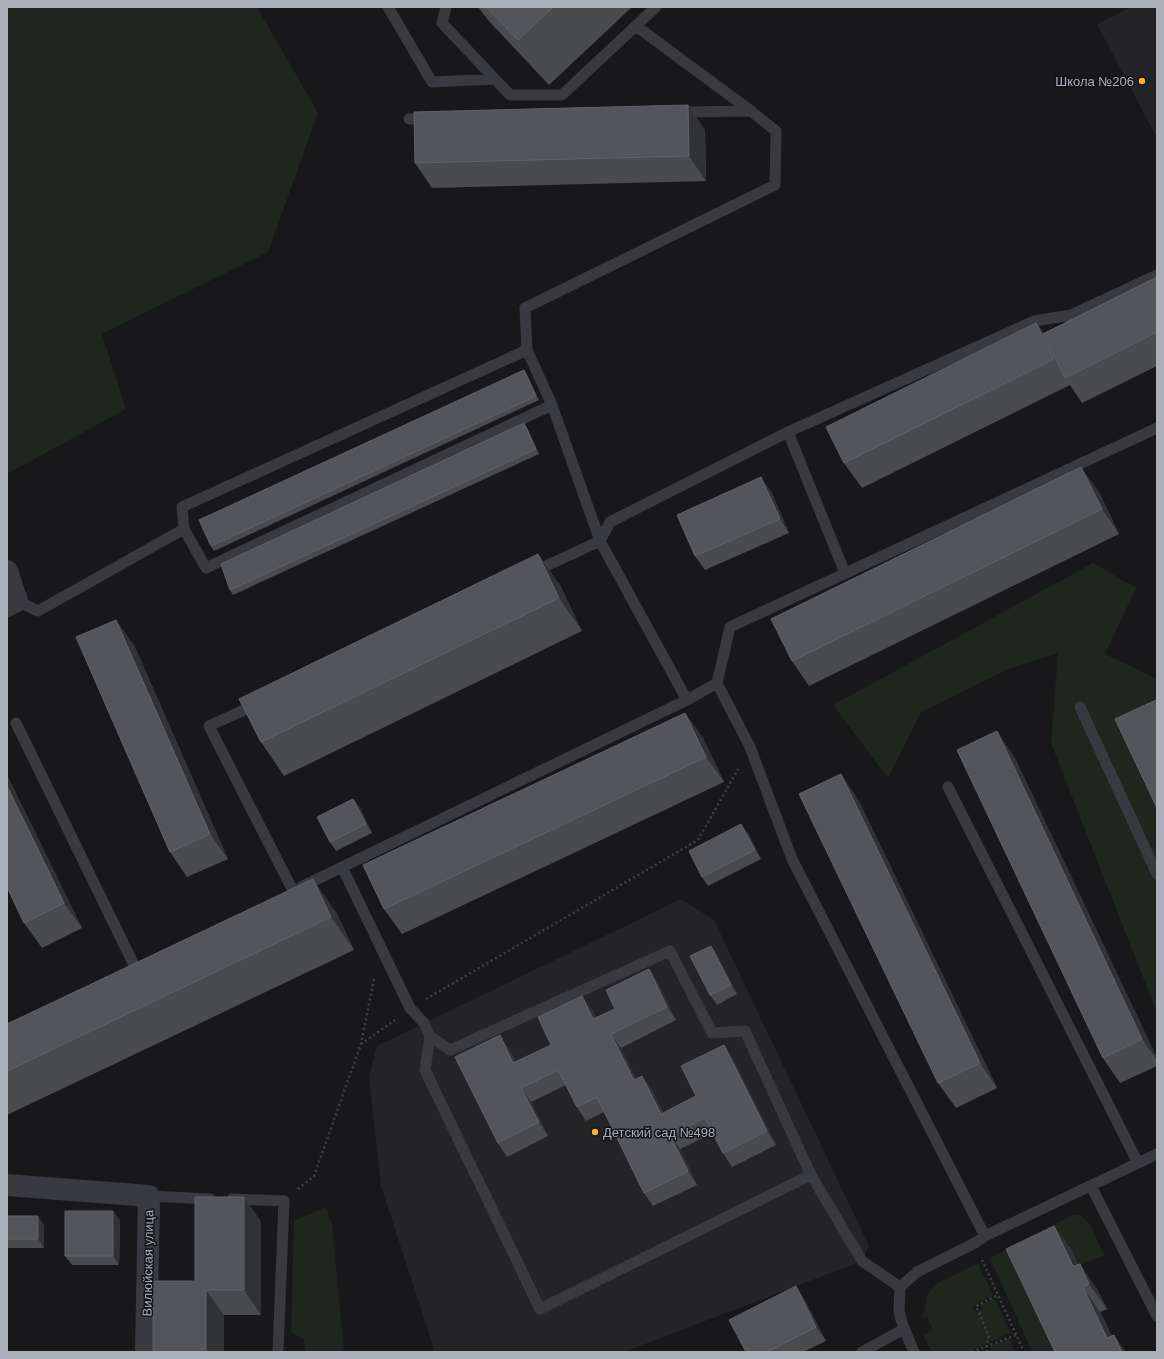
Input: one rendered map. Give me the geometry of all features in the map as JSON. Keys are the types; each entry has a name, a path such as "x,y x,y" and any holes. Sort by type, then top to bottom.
{"street":[{"path":"7,571 12,604"},
{"name":"Вилюйская улица","path":"7,1185 149,1196 146,1352"}],"lane":[{"path":"388,7 432,82 495,79"},
{"path":"446,7 442,23 510,95 562,95 656,7"},
{"path":"636,26 776,131 775,185 525,308 527,350 552,405 600,541 687,700"},
{"path":"672,112 751,111"},
{"path":"409,119 441,118"},
{"path":"522,578 600,541 610,522 788,432 1034,321 1071,315 1157,275"},
{"path":"527,350 182,506 184,529 206,568 552,405"},
{"path":"985,1236 792,859 750,747 716,683 730,627 1157,428"},
{"path":"788,432 845,573"},
{"path":"12,604 38,611 184,529"},
{"path":"266,699 209,726 289,893 687,700 716,683"},
{"path":"1080,707 1157,874"},
{"path":"16,723 134,965"},
{"path":"948,787 1138,1163"},
{"path":"342,867 410,1008 424,1023 430,1036 450,1050 670,951 712,1033 745,1031 811,1175 862,1261 900,1287"},
{"path":"430,1036 425,1070 540,1309 811,1175"},
{"path":"914,1352 904,1329 899,1312 900,1287 917,1272 975,1243 985,1236 1157,1154"},
{"path":"1091,1186 1157,1316"},
{"path":"149,1196 284,1201 278,1352"},
{"path":"862,1352 904,1329"}],"path":[{"path":"362,1044 410,1008 698,840 750,747"},
{"path":"284,1201 314,1176 362,1044 381,949"},
{"path":"975,1243 1024,1352"},
{"path":"988,1352 986,1346 989,1336 976,1306 998,1295"},
{"path":"972,1352 1016,1335"}],"shaded area":[{"path":"7,7 257,7 318,113 268,252 102,334 126,409 7,474"},
{"name":"Школа №206","path":"1131,7 1157,7 1157,138 1097,24"},
{"path":"1093,563 1136,588 1105,654 1157,679 1157,1013 1051,743 1058,653 1011,668 921,712 888,778 833,705"},
{"name":"Детский сад №498","path":"681,899 714,920 869,1246 862,1261 624,1352 435,1352 381,1186 369,1077 377,1046"},
{"path":"326,1207 332,1224 344,1352 305,1352 304,1339 291,1332 294,1221"},
{"path":"1073,1215 1080,1215 1090,1224 1104,1255 1079,1266 1072,1251 1061,1352 1032,1352 990,1258"},
{"path":"978,1263 993,1295 972,1306 975,1312 982,1310 980,1305 995,1299 1010,1333 968,1352 932,1352 923,1335 933,1330 927,1316 923,1318 927,1295 938,1283"},
{"path":"1009,1338 1015,1352 991,1352 989,1347"}],"building":[{"path":"486,7 553,7 518,40"},
{"path":"688,105 689,156 415,163 414,112"},
{"path":"1157,277 1157,332 1065,378 1043,334"},
{"path":"1036,323 1054,359 844,463 826,427"},
{"path":"524,370 536,396 211,546 199,520"},
{"path":"524,423 536,449 230,590 221,564"},
{"path":"1081,467 1102,509 792,661 771,619"},
{"path":"761,477 780,519 695,556 677,515"},
{"path":"538,554 559,598 261,742 239,699"},
{"path":"116,620 210,834 170,852 76,637"},
{"path":"1156,700 1157,702 1157,808 1115,719"},
{"path":"685,713 706,757 384,909 363,865"},
{"path":"997,731 1142,1039 1103,1058 957,750"},
{"path":"841,774 980,1063 938,1083 799,794"},
{"path":"7,786 64,903 24,923 7,887"},
{"path":"353,799 366,824 330,842 317,817"},
{"path":"741,824 755,850 702,877 689,851"},
{"path":"313,879 331,917 7,1071 7,1024"},
{"path":"711,946 731,985 710,995 690,956"},
{"path":"649,969 667,1007 611,1034 634,1080 642,1076 661,1114 696,1096 681,1066 724,1045 767,1131 723,1153 705,1118 670,1135 688,1171 644,1193 597,1097 577,1107 558,1070 521,1088 539,1122 498,1143 455,1057 500,1035 513,1063 551,1045 538,1017 582,996 593,1019 615,1009 606,990"},
{"path":"195,1197 244,1197 244,1290 206,1290 206,1352 153,1352 153,1281 195,1281"},
{"path":"65,1211 113,1211 113,1256 65,1256"},
{"path":"7,1216 38,1216 38,1239 7,1239"},
{"path":"1054,1226 1073,1266 1080,1264 1089,1284 1083,1287 1107,1338 1114,1335 1122,1352 1055,1352 1006,1249"},
{"path":"796,1286 816,1327 767,1352 746,1352 729,1320"}],"place":[{"name":"Школа №206","path":"1142,81"},
{"name":"Детский сад №498","path":"595,1132"}]}
